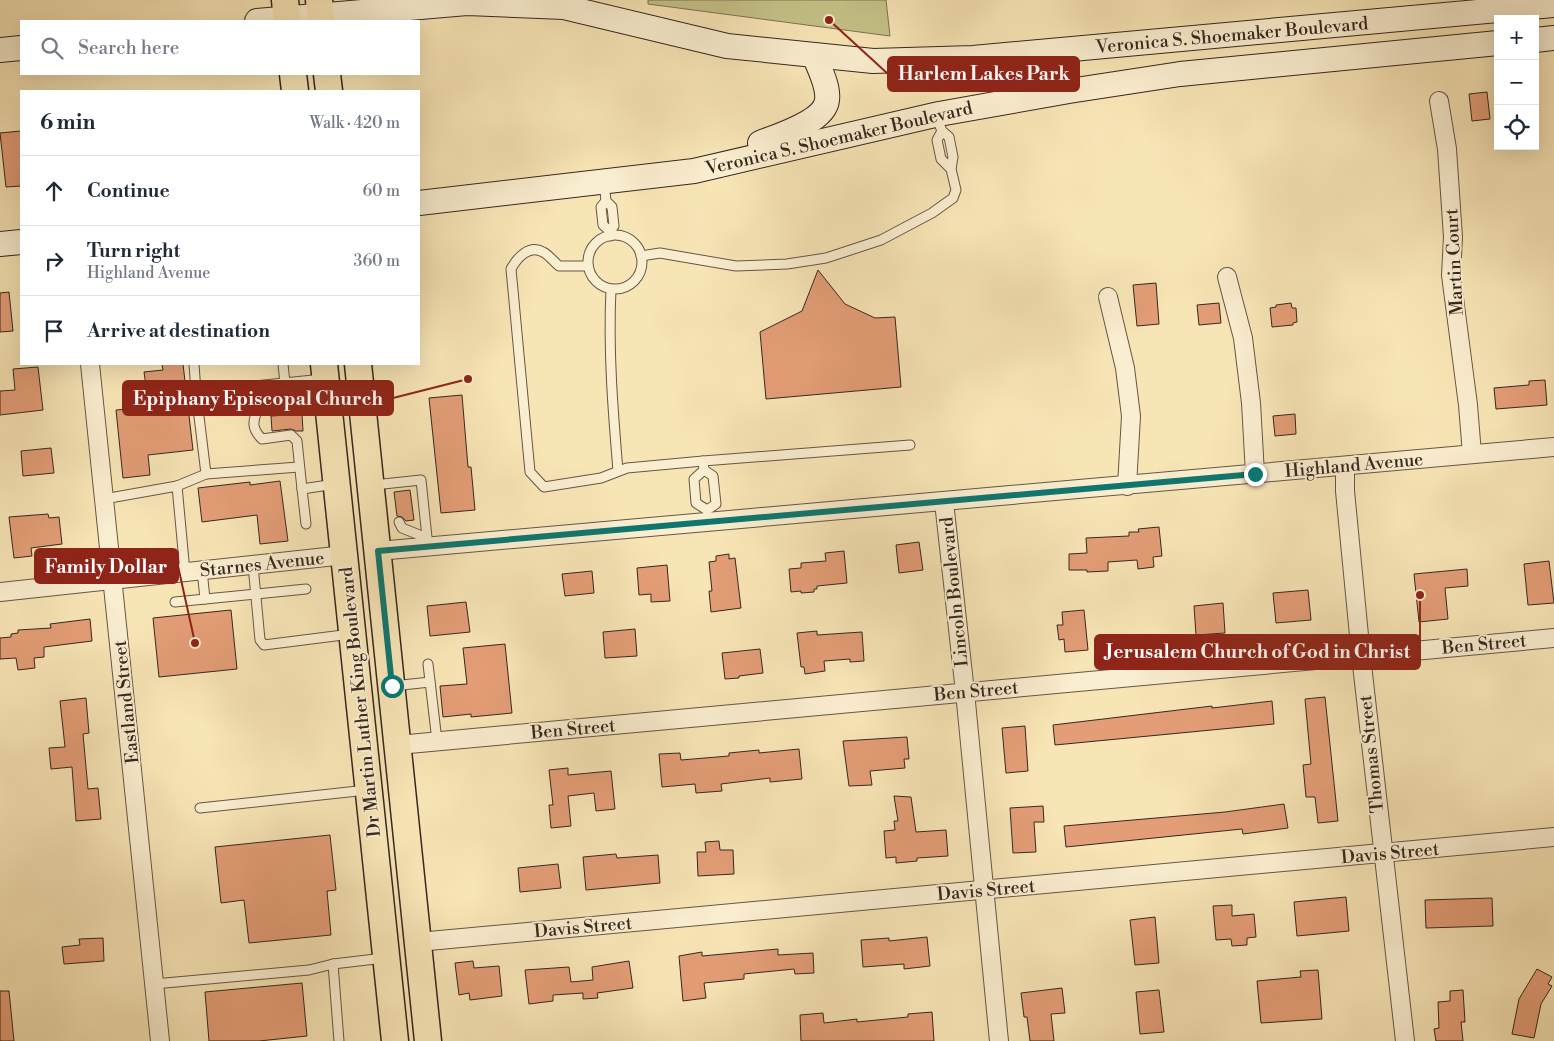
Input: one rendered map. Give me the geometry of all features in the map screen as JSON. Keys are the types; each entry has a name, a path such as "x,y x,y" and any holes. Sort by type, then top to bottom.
{"main road":[{"path":"293,75 295,90"},
{"path":"327,75 329,90"},
{"name":"Dr Martin Luther King Boulevard","path":"358,365 383,484 378,551 428,1041"},
{"name":"Dr Martin Luther King Boulevard","path":"325,371 395,1041"},
{"path":"340,512 360,541 378,551"},
{"path":"345,555 362,574 371,639 388,657"}],"street":[{"name":"Veronica S. Shoemaker Boulevard","path":"261,20 286,13 467,3 564,8 727,46 872,61 973,58 1554,5"},
{"path":"1539,40 1554,38"},
{"name":"Veronica S. Shoemaker Boulevard","path":"420,203 605,191 694,171 940,123 1069,91 1180,74 1494,43"},
{"path":"0,50 20,48"},
{"path":"694,171 803,126 822,111 827,101 826,89 814,55"},
{"name":"Martin Court","path":"1439,101 1447,149 1453,236 1452,275 1472,454"},
{"path":"0,244 20,242"},
{"path":"1227,277 1243,338 1251,403 1255,474"},
{"path":"1108,297 1126,368 1131,416 1126,486"},
{"name":"Eastland Street","path":"90,365 114,580 160,1041"},
{"name":"Highland Avenue","path":"378,551 428,542 707,516 944,502 1554,446"},
{"name":"Thomas Street","path":"1345,466 1345,490 1361,656 1382,854 1405,1041"},
{"name":"Lincoln Boulevard","path":"944,502 965,692 999,1041"},
{"name":"Starnes Avenue","path":"0,592 345,555"},
{"name":"Ben Street","path":"398,745 1554,638"},
{"name":"Davis Street","path":"418,942 1554,838"}],"lane":[{"path":"641,256 660,253 736,266 787,264 826,258 881,240 932,213 953,198 956,190 951,170 953,157 949,137 940,123"},
{"path":"605,191 601,207 603,225 610,233 624,236 632,241 638,248 641,256 642,265 640,273 628,286 620,289 611,289 596,282 590,274 588,266 588,257 592,248 597,241 610,233"},
{"path":"588,266 559,266 542,251 530,250 518,257 511,269 530,472 544,487 601,478 626,468 704,466 910,445"},
{"path":"611,289 609,328 618,472"},
{"path":"194,365 206,474"},
{"path":"283,365 285,383"},
{"path":"196,392 299,382 325,371"},
{"path":"299,382 292,405 258,409 253,420 255,432 262,439 291,435 296,441 299,452 298,467 306,524"},
{"path":"704,466 713,476 716,504 707,516 696,503 694,479 704,466"},
{"path":"104,499 177,486 206,474 298,467"},
{"path":"383,484 421,480 428,542"},
{"path":"302,489 337,484"},
{"path":"383,484 396,492"},
{"path":"177,486 194,571 205,599"},
{"path":"399,522 402,528 428,542"},
{"path":"253,565 260,640 264,644 353,634"},
{"path":"175,602 306,589"},
{"path":"428,664 436,741"},
{"path":"392,686 430,682"},
{"path":"200,808 370,790"},
{"path":"154,984 309,970 332,964 387,957"},
{"path":"332,964 339,1041"}],"shaded area":[{"path":"648,0 886,0 890,36 648,4"}],"building":[{"path":"1487,92 1490,119 1472,121 1469,94"},
{"path":"20,131 20,186 6,187 0,133"},
{"path":"818,270 845,304 875,318 895,317 901,387 766,399 760,332 802,311"},
{"path":"1156,283 1159,324 1137,326 1133,285"},
{"path":"9,292 13,331 0,332 0,293"},
{"path":"1219,303 1221,323 1199,325 1197,305"},
{"path":"1291,303 1292,308 1296,308 1297,322 1293,323 1293,325 1272,327 1270,308 1276,307 1276,305"},
{"path":"162,365 183,365 193,450 148,455 150,475 123,478 116,410 149,407 144,372 163,370"},
{"path":"38,367 43,410 0,415 0,391 15,390 13,369"},
{"path":"1545,380 1547,405 1496,409 1494,388 1529,385 1529,381"},
{"path":"462,395 468,467 471,467 475,510 441,513 429,398"},
{"path":"302,414 303,431 291,429 272,431 271,416"},
{"path":"1295,414 1296,434 1275,436 1273,416"},
{"path":"51,448 54,473 23,476 21,451"},
{"path":"280,481 288,541 260,544 257,515 202,522 198,488 250,482 250,485"},
{"path":"410,490 414,520 406,521 402,517 397,516 394,492"},
{"path":"48,514 49,518 59,517 62,544 31,548 32,556 14,558 9,517"},
{"path":"1159,527 1162,556 1153,557 1154,567 1138,569 1137,560 1108,562 1108,571 1087,572 1087,570 1069,570 1069,554 1087,553 1086,538 1129,536 1129,532 1139,532 1138,529"},
{"path":"919,542 923,570 899,573 896,545"},
{"path":"844,551 847,583 817,586 814,592 791,592 789,569 801,568 801,563 826,561 825,553"},
{"path":"729,554 729,559 735,558 741,608 711,612 709,591 712,591 709,562 716,561 716,556"},
{"path":"1549,561 1554,603 1528,605 1524,564"},
{"path":"667,565 670,601 651,602 651,594 639,595 637,568"},
{"path":"1467,569 1468,586 1445,588 1448,619 1419,622 1414,574"},
{"path":"592,571 594,593 565,596 562,574"},
{"path":"1308,590 1311,620 1276,623 1273,593"},
{"path":"466,602 470,632 430,636 427,606"},
{"path":"1223,603 1225,633 1196,635 1194,606"},
{"path":"231,610 237,669 159,677 153,618"},
{"path":"1084,610 1088,650 1065,652 1064,639 1059,640 1057,625 1063,625 1062,612"},
{"path":"90,619 92,641 44,647 44,657 34,658 35,668 18,670 16,658 0,659 0,638 11,637 11,634 18,633 18,630 51,628 50,624"},
{"path":"635,629 637,656 605,658 603,632"},
{"path":"817,631 817,635 862,632 864,661 850,662 850,659 824,661 825,671 805,674 804,667 801,667 797,633"},
{"path":"505,644 512,713 471,717 471,714 443,717 440,686 467,684 463,648"},
{"path":"760,649 763,673 725,679 722,653"},
{"path":"1325,697 1338,821 1318,823 1315,797 1306,797 1303,765 1311,764 1305,699"},
{"path":"86,698 89,733 83,734 88,789 98,788 101,819 76,821 72,767 51,769 49,748 65,747 60,701"},
{"path":"1272,701 1274,724 1055,745 1053,725 1212,706 1212,708"},
{"path":"1025,726 1028,771 1006,773 1002,728"},
{"path":"907,737 909,759 904,759 905,768 870,771 872,785 849,786 843,741"},
{"path":"799,749 802,779 770,782 770,778 721,784 722,791 696,793 695,784 662,787 659,754 680,753 681,760 729,756 729,753 759,750 759,753"},
{"path":"568,768 568,775 611,771 615,809 596,811 594,793 568,796 571,826 551,828 549,805 553,805 549,770"},
{"path":"894,796 911,797 916,832 946,830 948,856 917,858 917,861 896,863 896,857 886,858 884,831 895,830 894,821 898,821"},
{"path":"1284,804 1288,828 1243,834 1242,829 1066,847 1064,826 1225,812"},
{"path":"1043,806 1044,822 1034,822 1036,852 1013,853 1010,808"},
{"path":"330,835 336,890 327,891 331,935 249,943 244,900 221,903 215,847"},
{"path":"719,841 720,850 733,850 734,874 698,876 697,852 706,852 705,842"},
{"path":"616,854 617,858 658,855 660,883 586,890 583,857"},
{"path":"558,864 561,888 520,892 518,868"},
{"path":"1346,897 1349,931 1297,936 1294,902"},
{"path":"1492,898 1493,926 1426,928 1425,900"},
{"path":"1232,905 1232,916 1254,914 1256,937 1247,938 1247,945 1232,946 1231,939 1216,940 1213,906"},
{"path":"1155,917 1159,963 1135,965 1130,920"},
{"path":"927,937 930,966 904,969 904,964 863,967 861,940 889,938 889,941"},
{"path":"103,938 104,961 64,964 62,947 80,945 79,939"},
{"path":"778,949 778,955 813,953 814,973 795,974 794,969 744,974 744,979 704,983 706,998 683,1001 679,956 702,952 702,956"},
{"path":"473,961 474,968 499,966 502,996 470,1000 469,993 459,995 455,963"},
{"path":"629,961 633,988 597,993 598,998 583,999 583,993 553,995 553,1001 529,1004 525,970 569,967 571,982 593,980 592,967"},
{"path":"1537,969 1552,977 1548,984 1552,986 1541,1004 1534,1038 1512,1034 1519,999"},
{"path":"1318,970 1322,1019 1261,1023 1257,981 1301,977 1300,971"},
{"path":"302,983 307,1036 259,1041 209,1041 205,992"},
{"path":"1062,988 1065,1013 1051,1014 1054,1041 1030,1041 1021,993"},
{"path":"1159,990 1164,1032 1140,1034 1136,992"},
{"path":"1463,990 1465,1022 1461,1022 1463,1041 1436,1041 1434,1029 1439,1028 1438,1002 1450,1001 1450,991"},
{"path":"0,991 9,991 14,1041 0,1041"},
{"path":"932,1012 934,1041 801,1041 800,1015 823,1013 824,1023 857,1019 857,1022 908,1017 908,1014"}],"place":[{"name":"Harlem Lakes Park","path":"829,20"},
{"name":"Epiphany Episcopal Church","path":"468,379"},
{"name":"Jerusalem Church of God in Christ","path":"1420,595"},
{"name":"Family Dollar","path":"195,643"}],"route":[{"path":"392,686 378,551 1255,474"}]}
